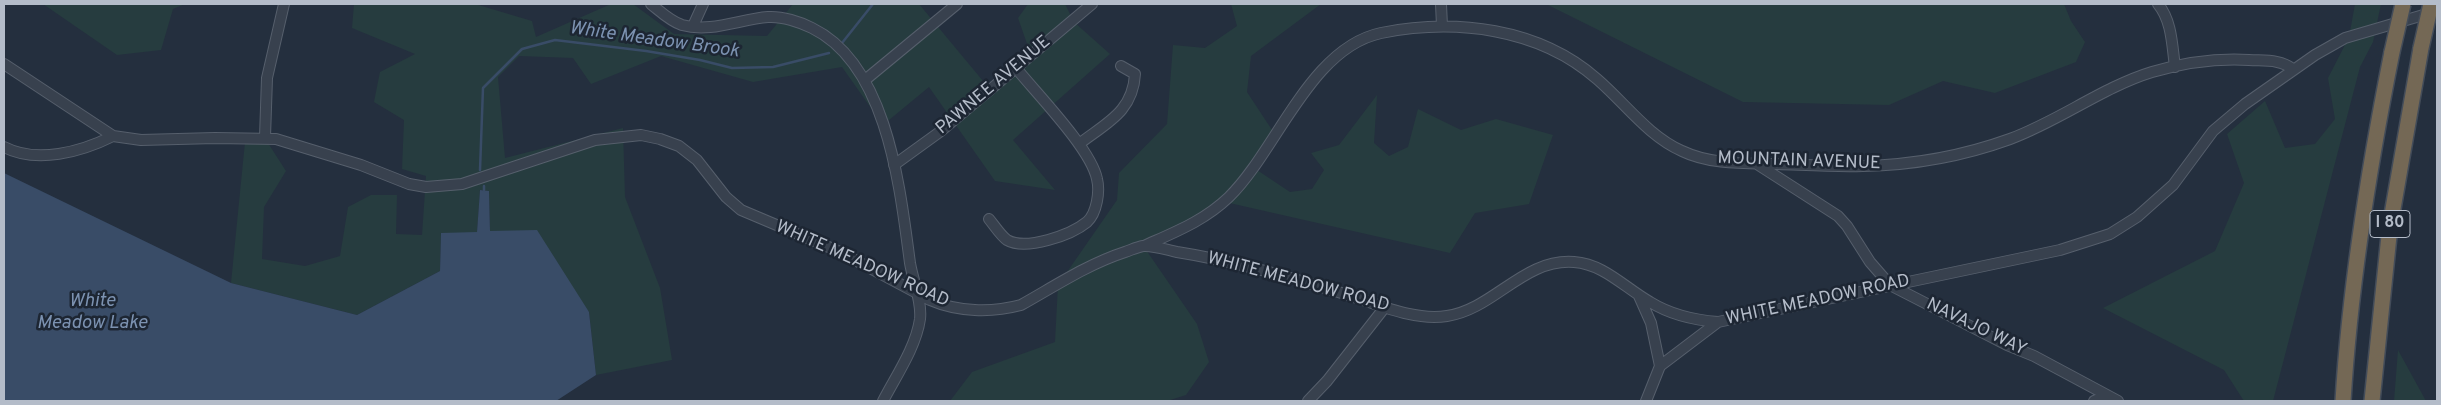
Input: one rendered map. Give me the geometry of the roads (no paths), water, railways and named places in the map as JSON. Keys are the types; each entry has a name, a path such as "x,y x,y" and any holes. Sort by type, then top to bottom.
{"highway":[{"name":"I 80","path":"2343,401 2359,240 2372,151 2403,4"},
{"name":"I 80","path":"2372,401 2390,226 2421,48 2431,4"}],"street":[{"path":"264,137 267,78 284,4"},
{"path":"651,4 682,25 708,27 770,17 812,28 826,36 849,59 865,80 876,104 894,165 920,314 917,330 883,401"},
{"path":"693,26 702,4"},
{"path":"865,80 957,4"},
{"name":"PAWNEE AVENUE","path":"894,165 941,131 1092,4"},
{"path":"1441,4 1442,26"},
{"path":"2158,4 2166,13 2175,67"},
{"name":"WHITE MEADOW ROAD","path":"4,64 113,136 141,140 264,137 282,140 336,157 409,184 426,187 462,184 595,140 641,135 660,138 680,146 697,160 726,197 741,210 838,251 942,305 964,309 1007,308 1021,305 1103,260 1144,246 1234,262 1412,314 1447,316 1462,312 1485,301 1526,274 1545,266 1574,262 1600,270 1639,296 1684,317 1718,322 2060,250 2110,234 2137,217 2173,185 2213,131 2292,69 2345,38 2437,11"},
{"name":"MOUNTAIN AVENUE","path":"1144,246 1199,222 1228,198 1264,155 1302,95 1318,75 1336,58 1362,40 1379,34 1433,25 1488,30 1523,38 1580,66 1595,77 1651,131 1682,151 1720,161 1756,163 1862,166 1914,164 1951,156 2013,138 2059,118 2150,72 2241,59 2279,62 2292,69"},
{"path":"1079,144 1113,119 1129,102 1134,87 1135,74 1120,66"},
{"path":"989,220 1007,240 1024,243 1046,240 1067,234 1088,221 1096,205 1099,190 1093,166 1079,144 1016,68"},
{"path":"4,147 29,155 53,154 100,143 113,136"},
{"name":"NAVAJO WAY","path":"1756,163 1838,216 1847,226 1870,262 1890,285 1990,336 2034,356 2118,401"},
{"path":"1639,296 1651,323 1660,366"},
{"path":"1308,401 1327,381 1385,307"},
{"path":"1646,401 1660,366 1718,322"},
{"path":"2094,401 2106,396"}],"water":[{"name":"White Meadow Lake","path":"4,173 231,283 357,315 440,271 441,233 477,232 480,190 489,191 490,231 537,230 589,312 596,375 556,401 4,401"}],"waterway":[{"name":"White Meadow Brook","path":"842,43 873,4"},
{"name":"White Meadow Brook","path":"480,170 483,88 522,49 555,40 646,51 700,60 732,68 773,67 829,53"}]}
